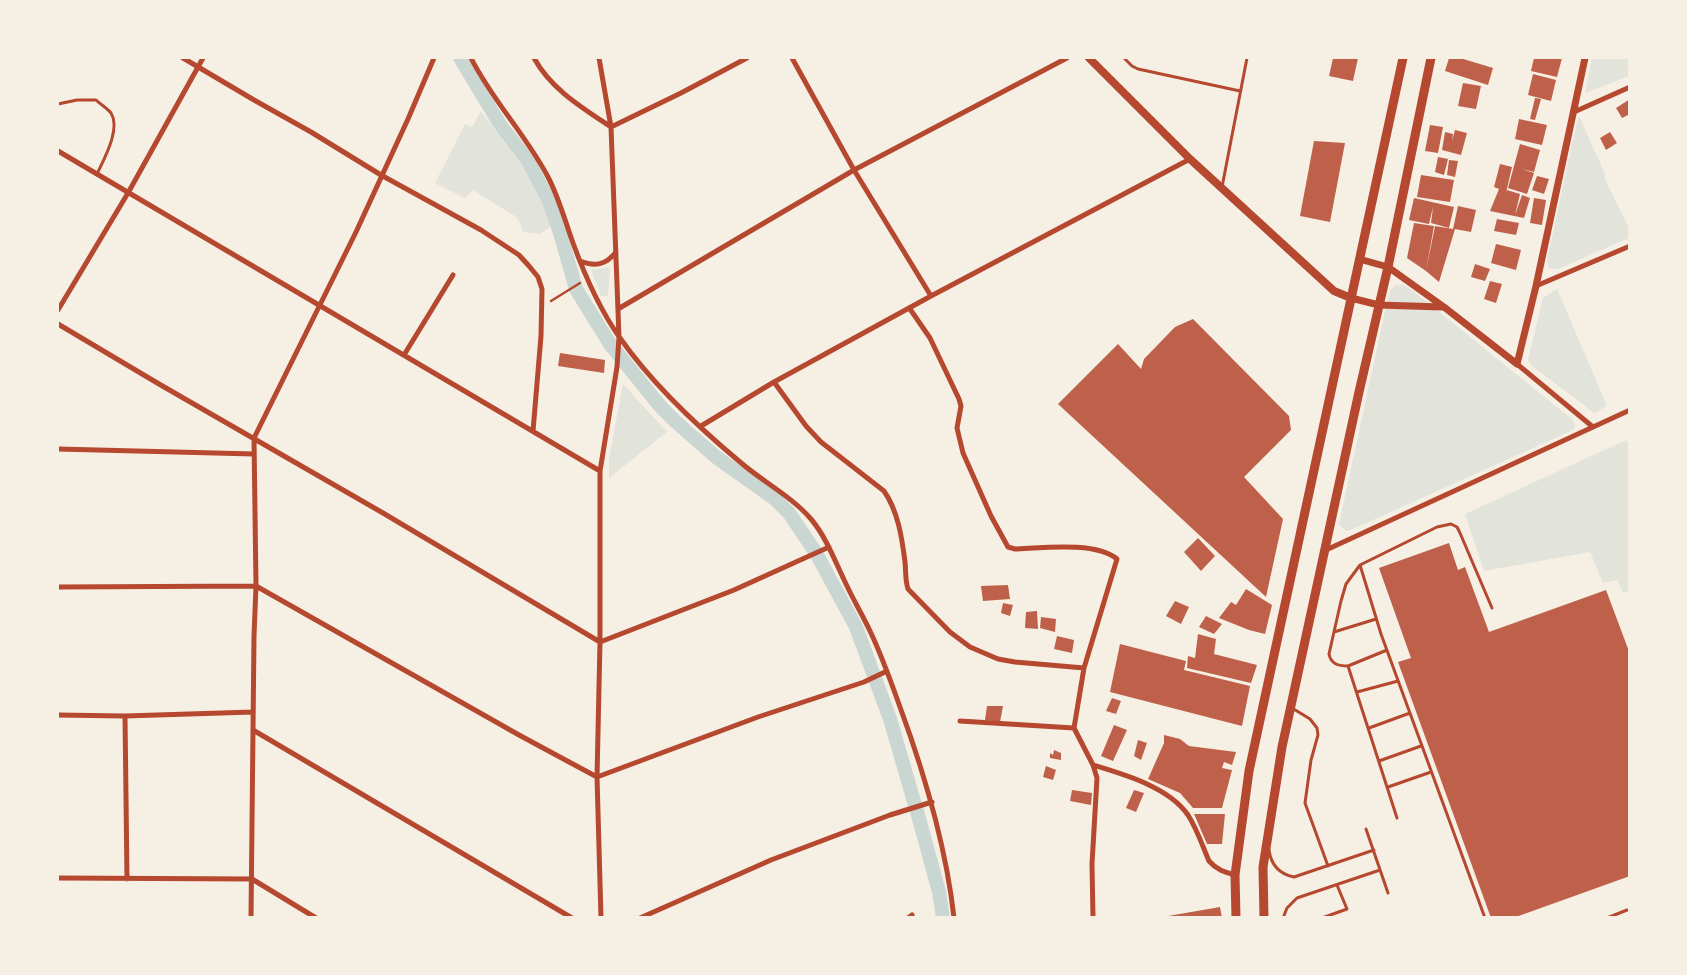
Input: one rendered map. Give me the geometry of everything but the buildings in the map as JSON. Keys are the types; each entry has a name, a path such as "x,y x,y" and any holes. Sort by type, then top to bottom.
{"main road":[{"path":"1089,58 1190,158 1334,291 1351,298"},
{"path":"1236,918 1235,875 1250,771 1403,58"},
{"path":"1264,918 1263,868 1282,747 1388,267 1431,58"}],"street":[{"path":"183,58 382,175 481,230 519,255 538,277 542,289 541,336 532,430"},
{"path":"58,310 128,193 202,58"},
{"path":"251,918 256,586 254,438 320,306 408,119 434,58"},
{"path":"471,58 549,178 580,261 593,290 619,337 665,392 741,463 796,504 813,521 871,632 887,671 932,802 951,893 954,918"},
{"path":"534,58 551,81 563,93 611,127"},
{"path":"599,58 611,127 619,337 617,367 600,471 600,642 597,777 601,918"},
{"path":"611,127 747,58"},
{"path":"792,58 854,170 931,296"},
{"path":"618,309 854,170 1066,58"},
{"path":"1517,364 1536,286 1585,58"},
{"path":"1574,112 1630,87"},
{"path":"58,151 600,471"},
{"path":"701,426 774,382 1190,158"},
{"path":"1536,286 1630,246"},
{"path":"580,261 600,265 611,259 616,252"},
{"path":"1359,259 1388,267 1444,307 1593,427"},
{"path":"404,355 453,274"},
{"path":"1351,298 1379,305 1444,307"},
{"path":"910,309 930,338 959,399 957,428 963,453 1008,547 1015,549 1062,547 1093,549 1117,559 1084,668 1074,728 1093,765 1097,778 1092,864 1093,918"},
{"path":"58,324 600,642"},
{"path":"774,382 806,426 821,442 884,491 891,501 897,518 908,589 958,640 998,659 1084,668"},
{"path":"1326,550 1630,410"},
{"path":"58,449 254,454"},
{"path":"600,642 734,590 794,561 826,549"},
{"path":"58,586 256,586 597,777 758,717 864,682 887,671"},
{"path":"58,715 125,716 253,712"},
{"path":"125,716 126,879"},
{"path":"960,721 1074,728"},
{"path":"253,730 572,918"},
{"path":"1093,765 1144,783 1172,798 1188,815 1209,861 1222,872 1235,875"},
{"path":"640,918 771,860 903,810 932,802"},
{"path":"58,878 252,879 316,918"}],"lane":[{"path":"1124,58 1138,69 1240,91"},
{"path":"1222,188 1247,58"},
{"path":"58,104 77,100 96,100 111,114 114,124 112,138 97,174"},
{"path":"1388,650 1348,666 1336,665 1330,659 1329,654 1346,584 1360,565 1437,527 1451,524 1457,527 1492,608"},
{"path":"1360,565 1376,620 1485,918"},
{"path":"1334,632 1376,620"},
{"path":"1348,666 1397,818"},
{"path":"1357,692 1398,681"},
{"path":"1291,707 1310,719 1317,728 1318,735 1311,760 1305,803 1328,866"},
{"path":"1368,728 1410,713"},
{"path":"1379,761 1421,746"},
{"path":"1388,787 1431,772"},
{"path":"1366,829 1388,893"},
{"path":"1268,834 1272,863 1282,873 1294,877 1374,850"},
{"path":"1283,918 1287,908 1297,898 1380,870"},
{"path":"1322,918 1346,909 1337,885"},
{"path":"1606,918 1627,910"}],"path":[{"path":"542,307 581,283"}],"shaded area":[{"path":"1592,58 1629,58 1629,76 1585,93"},
{"path":"481,111 527,171 544,201 550,227 540,234 523,232 518,218 473,190 465,198 435,183 465,124 472,127"},
{"path":"1579,116 1606,176 1604,177 1629,228 1629,238 1558,269 1549,268 1547,261"},
{"path":"610,267 608,296 601,296 591,270"},
{"path":"1396,285 1404,285 1417,294 1573,420 1575,425 1573,430 1346,531 1339,524 1384,315 1390,290"},
{"path":"1557,289 1607,406 1594,413 1531,365 1528,360 1543,298"},
{"path":"623,384 667,432 609,478 609,459"},
{"path":"1626,440 1630,446 1629,592 1623,593 1617,580 1603,583 1590,552 1484,571 1465,514"}],"waterway":[{"path":"460,58 501,126 528,161 549,201 576,289 610,344 660,406 676,422 716,457 775,499 789,513 816,553 856,627 890,719 939,892 943,918"}]}
